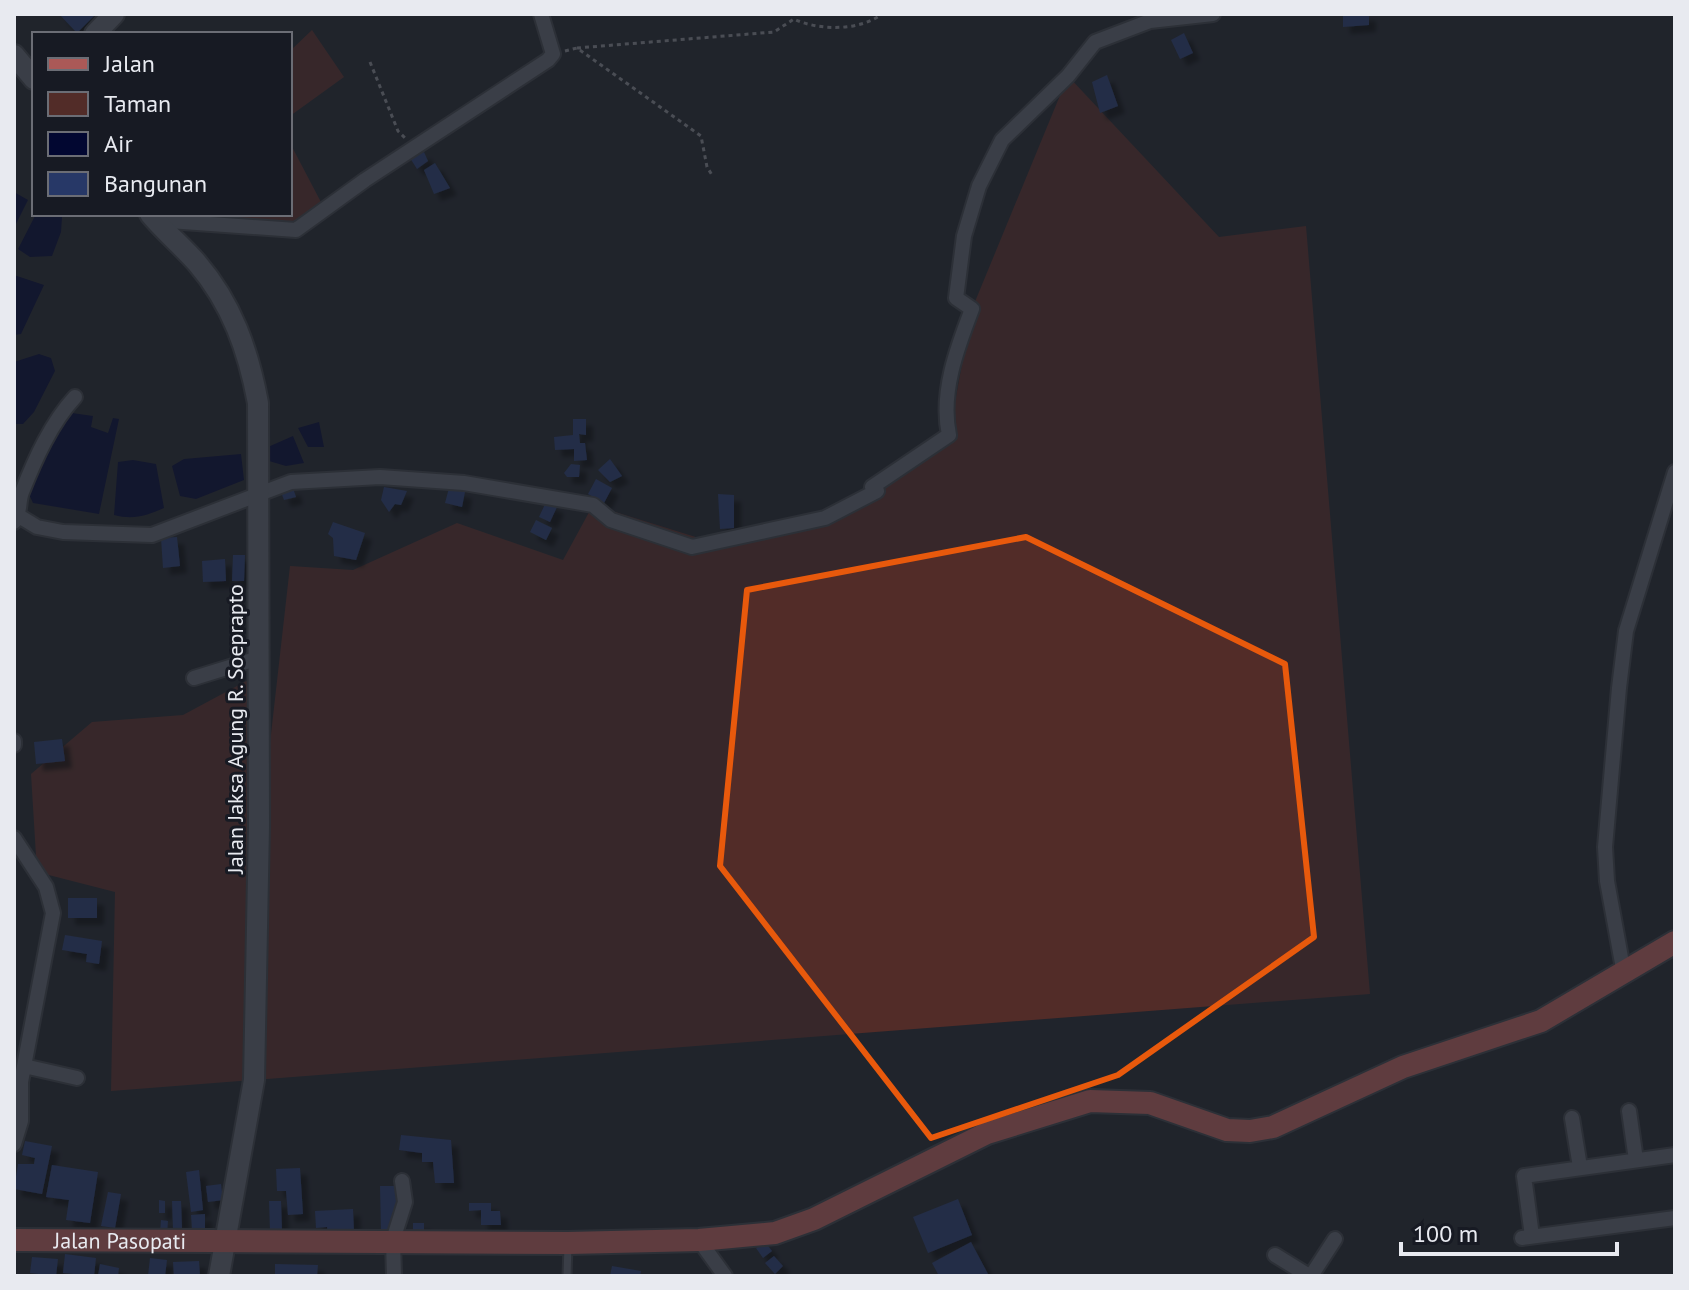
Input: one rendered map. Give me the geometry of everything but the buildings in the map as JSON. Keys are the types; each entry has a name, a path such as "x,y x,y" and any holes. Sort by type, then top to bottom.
{"main road":[{"name":"Jalan Pasopati","path":"14,1240 568,1243 699,1240 794,1228 987,1133 1090,1101 1150,1103 1227,1130 1250,1131 1273,1127 1403,1067 1529,1027 1675,942"}],"street":[{"path":"97,32 114,14"},
{"path":"152,217 296,230 553,54 541,14"},
{"path":"75,397 58,415 23,489 16,517 37,527 63,532 152,535 260,492 314,478 380,477 464,483 593,505 611,520 692,547 825,518 877,491 872,487 949,435 945,415 955,353 972,309 956,298 964,236 979,186 1002,140 1068,76 1095,42 1140,24 1213,14"},
{"path":"20,58 32,76"},
{"name":"Jalan Jaksa Agung R. Soeprapto","path":"152,217 213,284 241,335 258,403 260,492 254,1080 219,1276"},
{"path":"1624,974 1607,881 1605,847 1619,688 1626,631 1675,472"},
{"path":"194,678 259,658"},
{"path":"14,838 46,887 53,904 53,930 24,1066 21,1121 14,1144"},
{"path":"24,1066 77,1078"},
{"path":"1629,1111 1636,1160"},
{"path":"1572,1118 1580,1167"},
{"path":"1675,1155 1524,1176 1527,1237 1675,1218"},
{"path":"394,1276 393,1240 405,1202 402,1181"},
{"path":"1275,1255 1310,1276 1335,1239"},
{"path":"699,1240 725,1276"}],"lane":[{"path":"567,1276 568,1243"}],"path":[{"path":"553,54 577,48 774,32 794,19 809,26 868,25 882,14"},
{"path":"577,48 701,136 707,167 712,175"},
{"path":"370,62 398,131 415,147"}],"highlighted area":[{"path":"1026,537 1285,664 1314,937 1118,1075 931,1138 720,866 747,590"}],"green space":[{"path":"312,30 344,77 292,115 292,49"},
{"path":"1068,76 1219,237 1306,226 1370,994 111,1091 115,892 37,872 31,774 92,722 183,715 250,679 262,814 290,566 353,570 457,523 563,560 593,505 718,544 825,518 949,435 972,309"},
{"path":"292,147 323,206 296,226 181,220 184,216 292,216"}],"water":[{"path":"14,192 28,200 14,228"},
{"path":"35,216 62,217 61,232 52,256 30,257 18,249"},
{"path":"14,275 44,285 21,334 14,335"},
{"path":"39,354 51,358 55,371 34,412 23,424 14,424 14,362"},
{"path":"65,412 93,416 91,427 108,433 113,418 119,419 99,514 33,503 26,488"},
{"path":"319,422 324,447 308,447 298,428"},
{"path":"293,436 304,463 286,466 269,461 268,447"},
{"path":"241,454 244,480 196,499 180,496 172,466 184,459"},
{"path":"133,460 156,464 164,508 139,516 114,515 118,462"}]}
